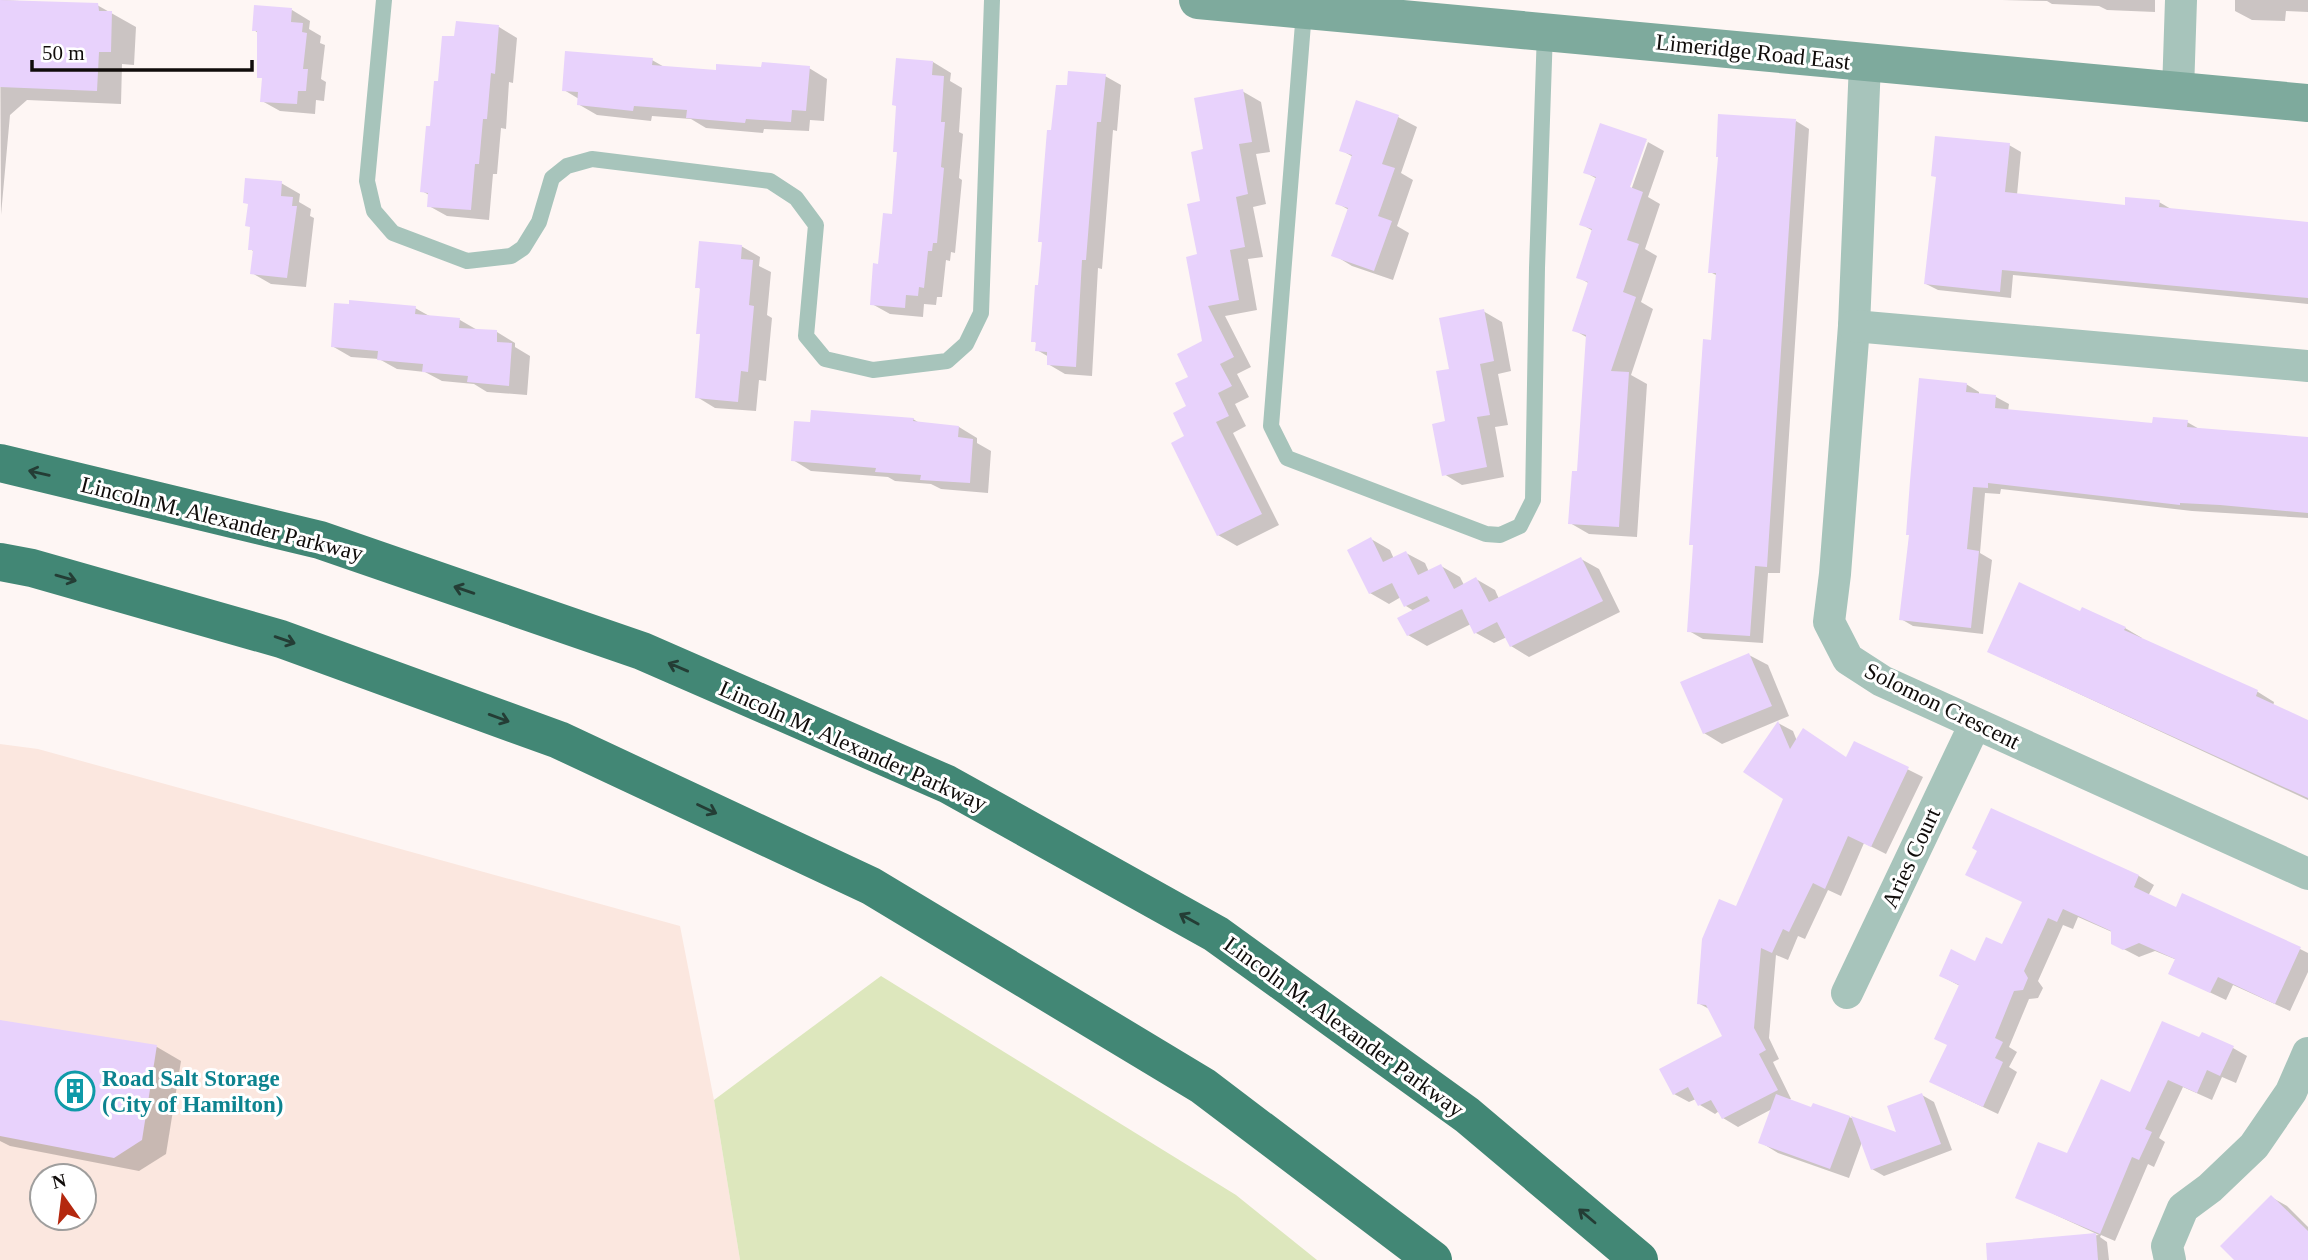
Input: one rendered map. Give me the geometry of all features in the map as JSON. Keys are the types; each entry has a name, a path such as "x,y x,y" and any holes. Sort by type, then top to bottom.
{"highway":[{"name":"Lincoln M. Alexander Parkway","path":"0,463 332,544 642,651 947,784 1216,934 1467,1115 1639,1260"},
{"path":"0,562 32,568 281,639 559,740 871,886 1203,1086 1433,1260"}],"street":[{"name":"Limeridge Road East","path":"1198,0 1304,11 1399,9 1545,31 2308,103"},
{"path":"2178,90 2180,0"},
{"name":"Solomon Crescent","path":"1865,63 1854,326 1829,622 1848,659 1882,681 2308,874"},
{"path":"1854,326 2308,366"},
{"name":"Aries Court","path":"1847,993 1975,724"},
{"path":"2170,1260 2168,1246 2183,1208 2210,1188 2254,1146 2291,1092 2308,1054"}],"lane":[{"path":"384,0 367,181 374,211 393,233 467,261 511,256 523,248 539,222 552,178 567,166 592,159 770,181 796,198 816,225 806,336 825,359 873,370 947,361 966,344 981,313 992,0"},
{"path":"1304,11 1270,426 1287,458 1486,534 1500,535 1520,526 1533,500 1545,31"}],"shaded area":[{"path":"0,744 38,749 680,926 714,1100 740,1260 0,1260"}],"green space":[{"path":"881,976 1236,1195 1317,1260 740,1260 714,1100"}],"building":[{"path":"0,0 98,3 99,11 112,11 111,52 99,52 97,91 0,87"},
{"path":"254,5 292,8 291,22 303,23 302,32 307,33 303,69 308,69 306,91 298,91 297,104 260,102 262,78 257,78 257,31 252,31"},
{"path":"456,21 499,25 495,74 491,73 487,119 483,119 479,164 475,164 471,210 427,207 428,193 420,192 426,126 430,126 434,81 438,81 442,36 454,36"},
{"path":"565,51 653,58 652,65 716,70 716,64 761,67 762,62 810,66 806,111 792,110 791,122 746,119 745,123 686,118 687,110 634,106 633,111 577,105 578,92 562,91"},
{"path":"896,58 933,61 932,75 944,76 941,122 945,122 941,167 944,168 937,243 933,243 932,251 928,251 924,288 919,287 918,296 906,295 905,308 870,305 873,263 878,264 883,213 892,214 897,152 893,152 896,106 892,105"},
{"path":"1068,71 1106,74 1101,122 1097,122 1086,260 1082,260 1076,367 1047,365 1047,352 1035,351 1036,342 1031,342 1035,285 1038,285 1042,242 1038,242 1047,130 1051,130 1056,85 1067,85"},
{"path":"1243,89 1252,142 1239,144 1248,194 1236,197 1245,247 1230,250 1239,300 1208,306 1234,357 1220,364 1232,386 1218,393 1229,416 1216,422 1262,514 1217,536 1171,443 1184,436 1173,413 1186,406 1175,383 1188,377 1177,354 1202,341 1186,257 1197,254 1187,204 1200,201 1191,152 1203,149 1194,98"},
{"path":"1356,100 1399,115 1382,164 1395,168 1378,216 1392,221 1374,271 1331,256 1348,208 1335,204 1352,155 1339,151"},
{"path":"1718,114 1796,119 1767,567 1755,566 1750,636 1687,632 1693,545 1689,545 1703,339 1711,340 1716,273 1708,273 1718,157"},
{"path":"1600,123 1647,139 1630,187 1643,192 1627,240 1639,244 1623,292 1636,297 1611,371 1629,372 1619,527 1568,524 1572,471 1577,471 1586,335 1572,331 1588,282 1576,278 1592,229 1579,225 1596,177 1583,173"},
{"path":"1935,136 2010,143 2005,192 2125,205 2125,197 2160,200 2159,207 2308,222 2308,298 2002,270 2000,292 1924,284 1936,177 1931,176"},
{"path":"245,178 282,181 281,196 293,197 292,206 297,206 287,278 250,274 253,250 248,250 250,227 245,226 248,204 243,203"},
{"path":"699,241 742,245 741,259 753,260 749,305 754,306 748,372 741,371 738,402 695,398 700,334 696,334 700,288 695,288"},
{"path":"349,300 416,306 415,314 460,318 459,328 497,330 497,342 512,343 509,386 467,382 468,376 422,372 423,364 377,360 378,351 331,347 334,303 349,304"},
{"path":"1484,309 1494,361 1480,364 1490,415 1477,417 1487,467 1442,476 1432,424 1445,421 1436,371 1449,369 1439,318"},
{"path":"1919,378 1967,383 1966,392 1996,395 1995,408 2152,423 2153,417 2188,420 2187,427 2308,437 2308,513 2220,505 2180,505 1988,483 1988,488 1973,487 1967,549 1979,551 1971,628 1899,620 1909,535 1906,535"},
{"path":"811,410 914,418 913,421 959,426 958,437 973,439 970,483 920,480 921,475 875,472 876,468 791,461 794,421 810,422"},
{"path":"1371,537 1383,562 1406,551 1418,575 1441,564 1454,589 1476,577 1489,602 1581,557 1603,601 1510,647 1497,622 1474,634 1462,609 1407,636 1397,618 1430,601 1427,596 1404,607 1392,583 1369,594 1347,550"},
{"path":"2019,582 2080,611 2082,607 2126,627 2124,630 2258,690 2256,696 2308,720 2308,798 1987,652"},
{"path":"1749,653 1772,706 1703,734 1680,682"},
{"path":"1778,721 1790,749 1803,728 1846,757 1854,741 1909,767 1871,847 1848,836 1825,889 1813,883 1789,932 1783,929 1772,953 1761,948 1754,1028 1766,1050 1759,1054 1778,1090 1722,1119 1711,1100 1698,1106 1688,1087 1673,1095 1659,1069 1722,1036 1706,1005 1697,1004 1702,939 1719,899 1736,906 1783,799 1743,772"},
{"path":"1991,808 2139,875 2134,887 2176,907 2182,893 2301,947 2275,1004 2218,977 2210,993 2168,974 2175,959 2139,943 2123,950 2111,944 2111,931 2063,909 2057,922 2048,918 2024,971 2028,978 2023,990 2014,991 1995,1038 2003,1042 1995,1058 2003,1062 1983,1107 1929,1082 1947,1045 1934,1039 1959,985 1939,976 1951,949 1975,961 1986,937 2002,944 2022,902 1965,875 1977,851 1972,848"},
{"name":"Road Salt Storage (City of Hamilton)","path":"0,1020 157,1045 142,1140 114,1158 0,1136"},
{"path":"2162,1021 2199,1037 2202,1032 2234,1046 2220,1076 2207,1070 2197,1093 2168,1080 2145,1129 2152,1132 2139,1160 2132,1157 2100,1234 2015,1198 2038,1142 2067,1153 2101,1079 2130,1092"},
{"path":"1922,1093 1941,1144 1871,1170 1851,1116 1896,1132 1887,1106"},
{"path":"1776,1094 1811,1107 1813,1103 1850,1116 1830,1169 1758,1143"},
{"path":"2271,1195 2308,1231 2308,1260 2234,1260 2220,1246"},
{"path":"2096,1233 2098,1260 1987,1260 1986,1243"}],"place":[{"name":"Road Salt Storage (City of Hamilton)","path":"75,1091"}]}
